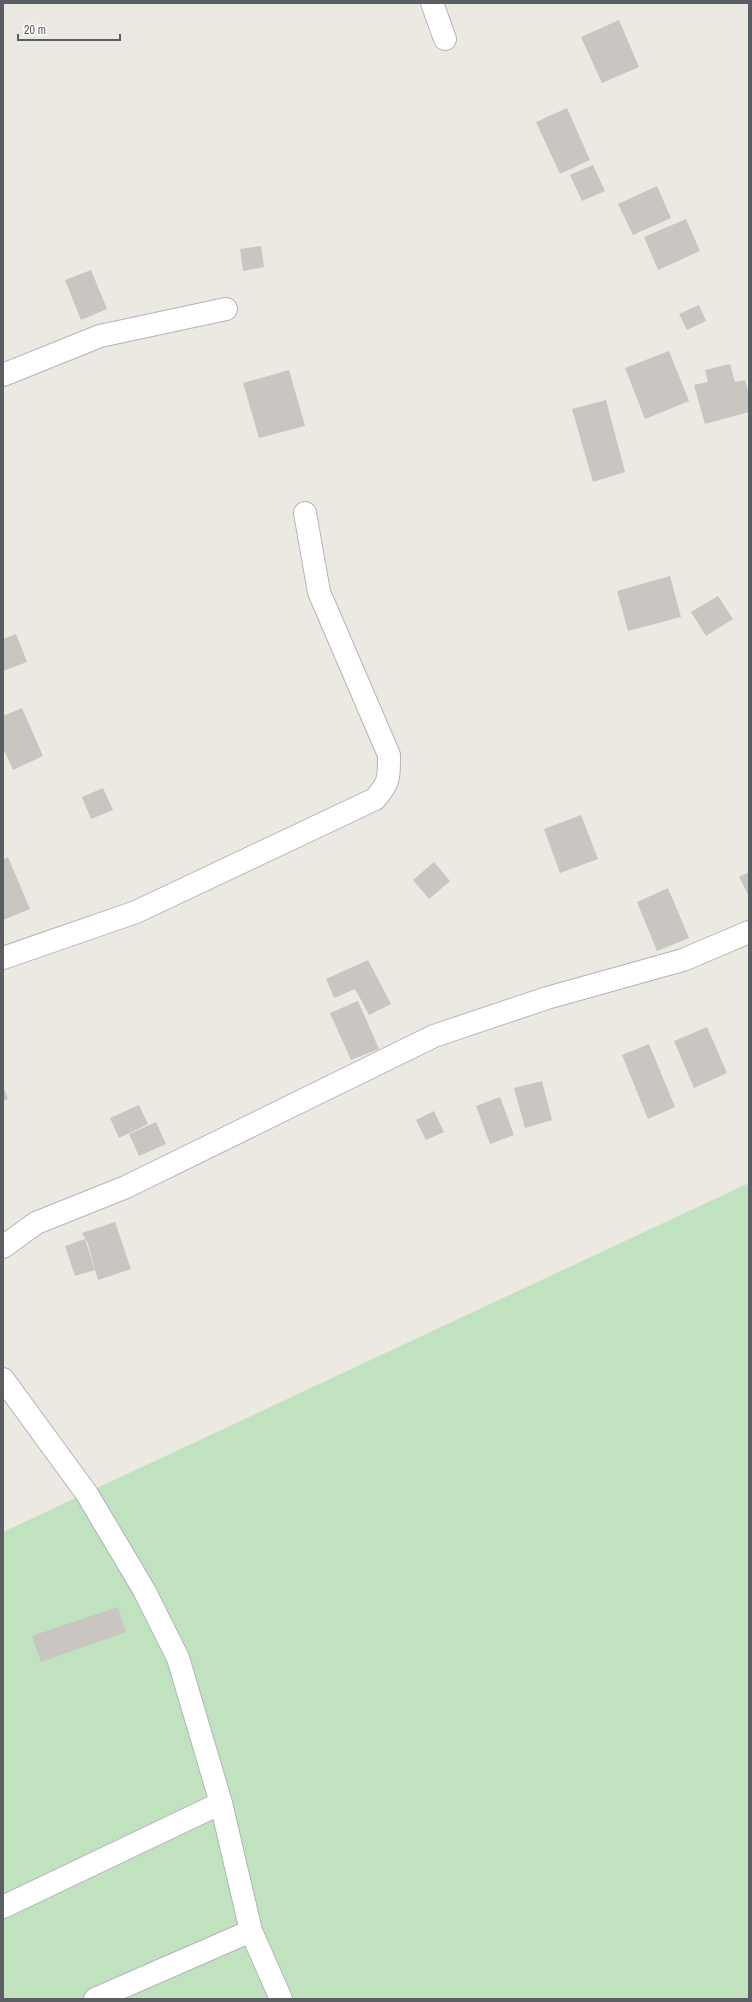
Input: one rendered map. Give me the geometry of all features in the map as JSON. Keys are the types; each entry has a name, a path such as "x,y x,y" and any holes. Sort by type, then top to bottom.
{"street":[{"path":"432,3 445,39"},
{"path":"3,375 100,336 226,309"},
{"path":"3,958 136,912 376,799 386,787 389,770 389,755 319,592 305,513"},
{"path":"3,1247 36,1223 126,1187 434,1036 547,998 683,960 749,932"},
{"path":"3,1379 87,1494 144,1590 178,1658 221,1803 251,1931 281,1999"},
{"path":"3,1908 221,1803"},
{"path":"95,1999 251,1931"}],"green space":[{"path":"749,1183 749,1999 3,1999 3,1532"}],"building":[{"path":"619,20 639,67 602,83 581,37"},
{"path":"567,108 590,160 560,174 536,122"},
{"path":"593,165 605,191 582,201 570,175"},
{"path":"657,186 671,218 633,235 618,204"},
{"path":"686,219 700,251 658,270 644,237"},
{"path":"261,246 264,267 243,271 240,249"},
{"path":"91,270 107,309 81,320 65,280"},
{"path":"699,305 706,321 687,330 679,314"},
{"path":"669,351 689,401 645,419 625,368"},
{"path":"730,364 735,382 745,380 749,394 749,412 705,424 694,385 708,382 705,370"},
{"path":"289,370 305,426 259,438 243,383"},
{"path":"606,400 625,472 593,482 572,409"},
{"path":"670,576 681,617 628,631 617,591"},
{"path":"718,596 733,619 706,636 691,612"},
{"path":"16,634 27,662 3,671 3,639"},
{"path":"22,708 43,756 13,770 3,748 3,716"},
{"path":"103,788 113,810 91,819 82,797"},
{"path":"581,815 598,859 560,873 544,829"},
{"path":"8,857 30,909 3,920 3,860"},
{"path":"434,862 450,881 429,899 413,880"},
{"path":"749,872 749,896 739,877"},
{"path":"668,888 689,938 657,951 637,902"},
{"path":"368,960 391,1004 369,1015 355,989 334,998 326,979"},
{"path":"358,1001 379,1049 351,1060 330,1013"},
{"path":"707,1027 727,1073 694,1088 674,1041"},
{"path":"649,1044 675,1107 648,1119 622,1055"},
{"path":"542,1081 552,1120 525,1128 514,1088"},
{"path":"3,1086 8,1099 3,1101"},
{"path":"500,1097 514,1135 490,1144 476,1106"},
{"path":"139,1105 148,1124 119,1138 110,1118"},
{"path":"434,1111 444,1132 426,1140 416,1120"},
{"path":"156,1122 166,1144 139,1156 129,1134"},
{"path":"115,1222 131,1269 98,1280 88,1244 82,1233"},
{"path":"85,1239 95,1270 75,1276 65,1246"},
{"path":"118,1607 126,1632 41,1662 32,1636"}]}
